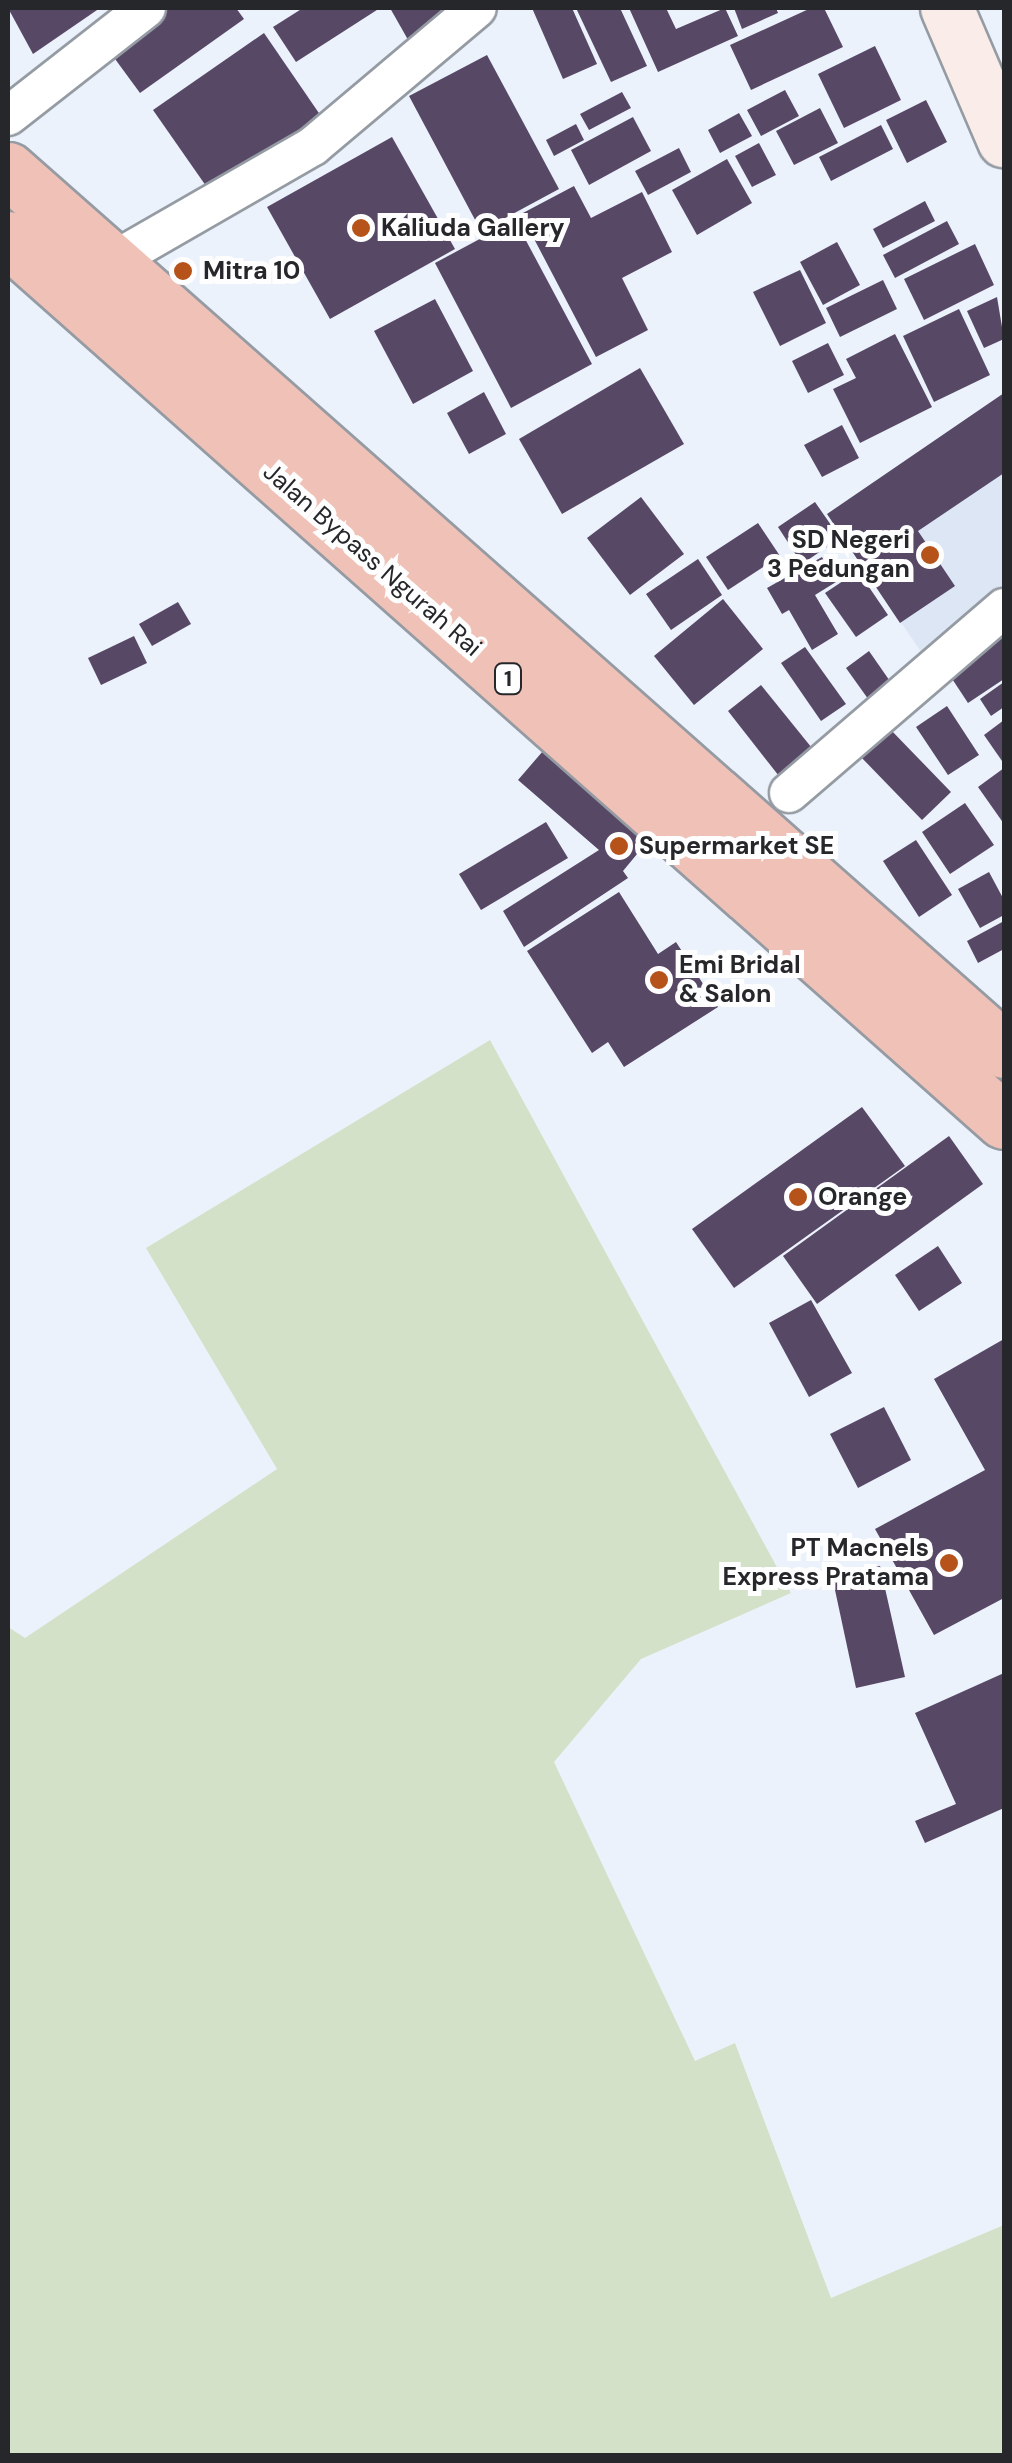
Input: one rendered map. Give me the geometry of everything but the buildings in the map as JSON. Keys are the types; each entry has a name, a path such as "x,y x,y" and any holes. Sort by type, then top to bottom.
{"highway":[{"name":"Jalan Bypass Ngurah Rai","path":"8,170 1004,1050"},
{"name":"Jalan Bypass Ngurah Rai","path":"8,240 1004,1121"}],"street":[{"path":"8,116 146,8"},
{"path":"114,260 313,146 478,8"},
{"path":"948,8 1004,140"},
{"path":"789,794 1004,608"}],"shaded area":[{"name":"SD Negeri 3 Pedungan","path":"1004,393 1004,596 926,659 827,514"}],"green space":[{"path":"490,1040 791,1593 641,1659 554,1762 695,2061 735,2043 831,2298 1004,2225 1004,2455 8,2455 8,1627 25,1638 277,1469 146,1248"}],"place":[{"name":"Kaliuda Gallery","path":"361,228"},
{"name":"Mitra 10","path":"183,271"},
{"name":"SD Negeri 3 Pedungan","path":"930,555"},
{"name":"Supermarket SE","path":"619,846"},
{"name":"Emi Bridal & Salon","path":"659,980"},
{"name":"Orange","path":"798,1197"},
{"name":"PT Macnels Express Pratama","path":"949,1563"}]}
